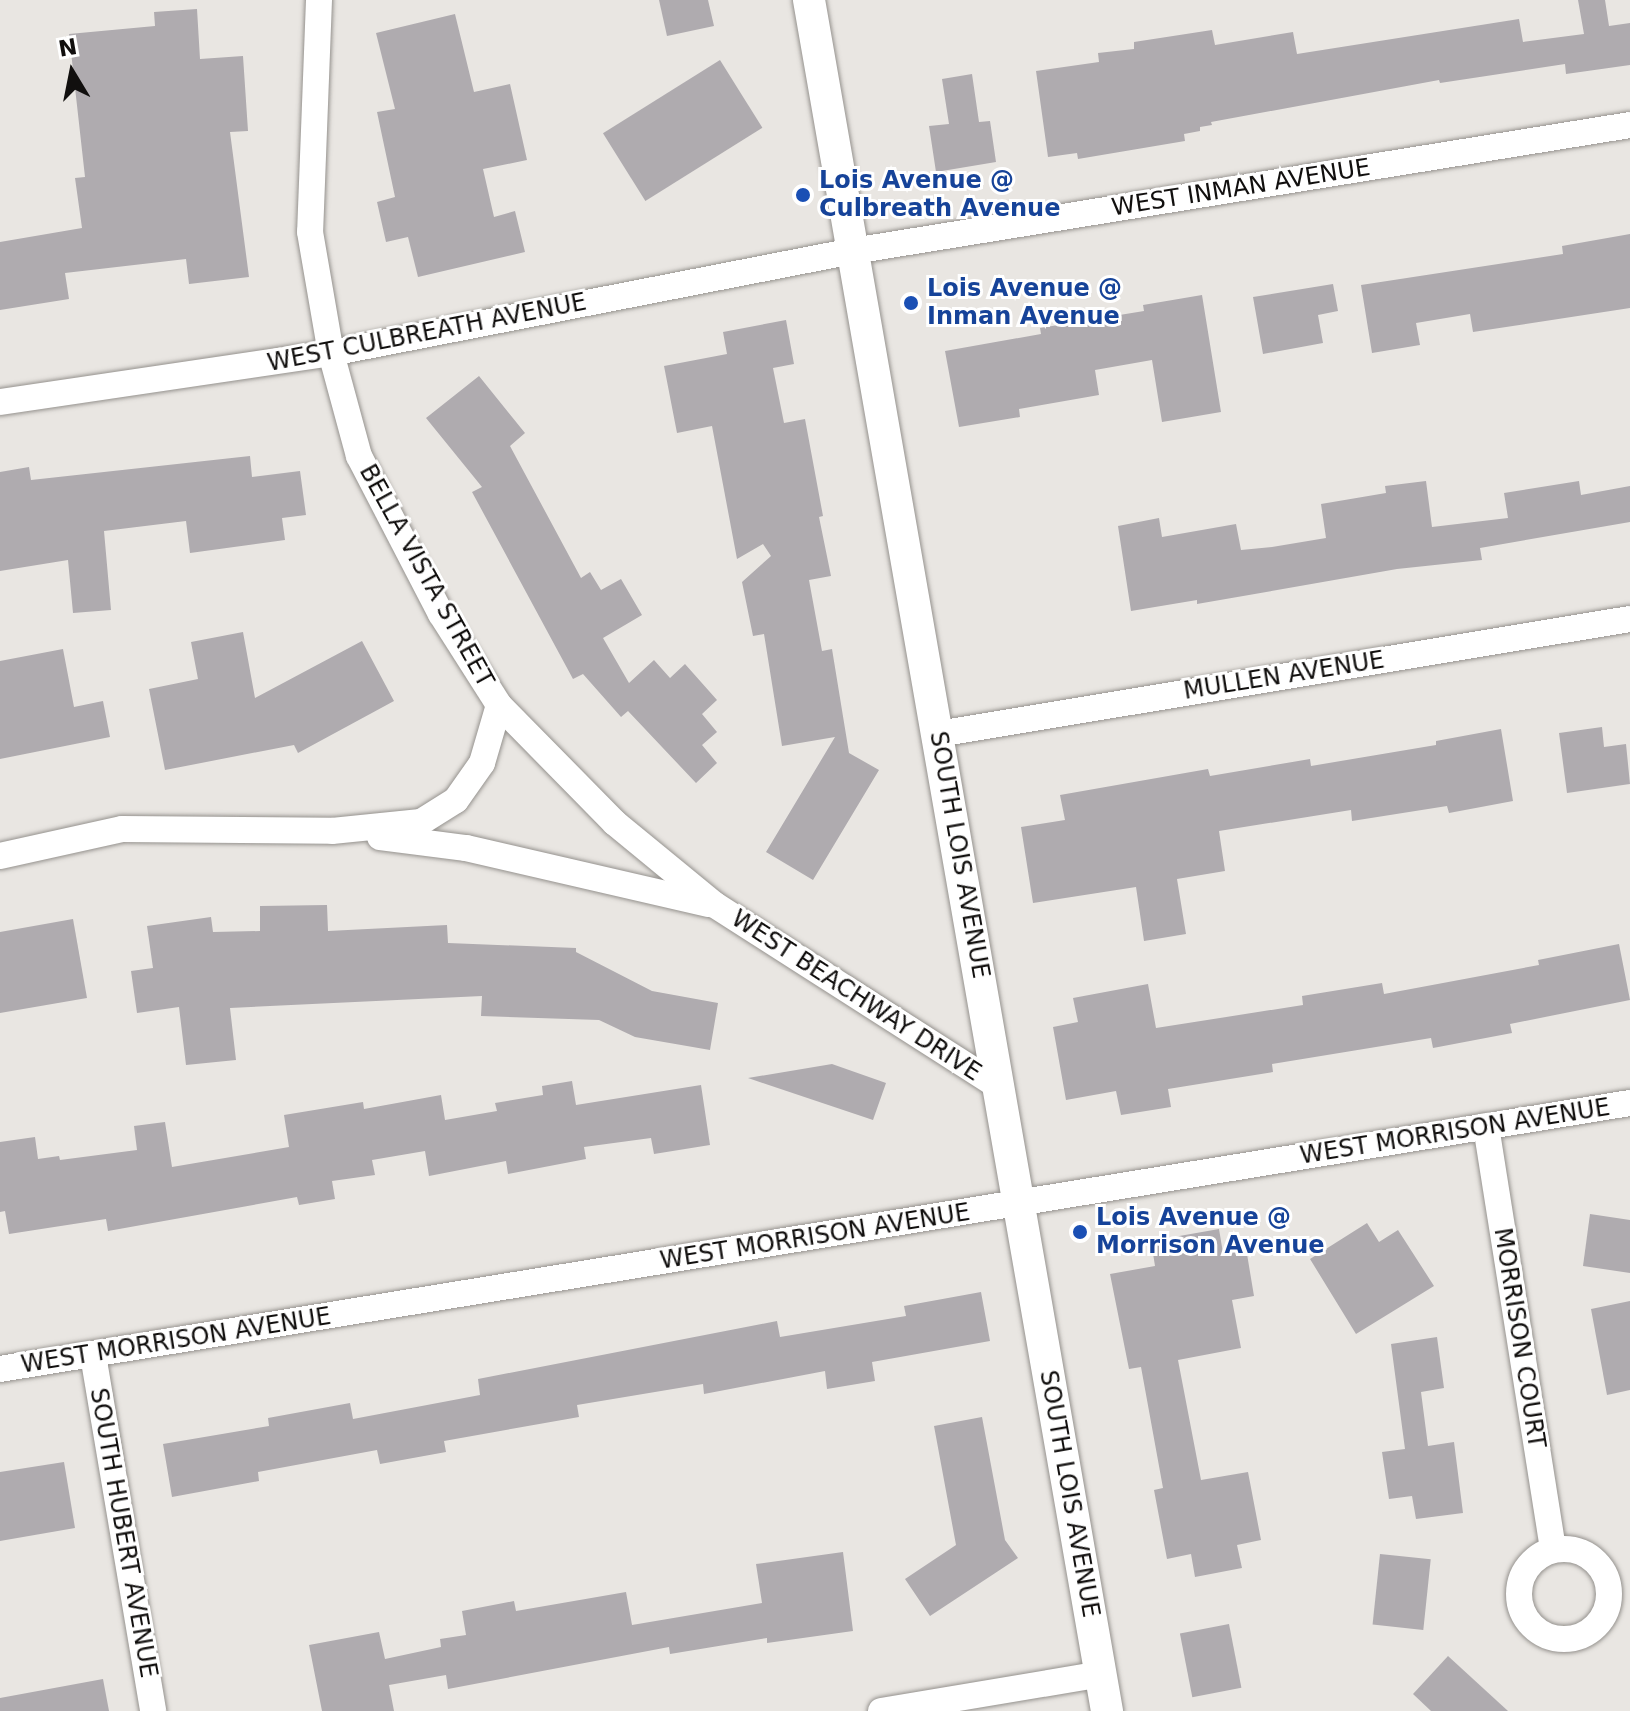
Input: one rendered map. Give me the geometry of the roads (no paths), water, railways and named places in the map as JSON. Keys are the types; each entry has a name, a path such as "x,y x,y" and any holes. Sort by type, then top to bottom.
{"street":[{"name":"BELLA VISTA STREET","path":"319,0 310,232 331,353 359,456 441,614 499,705"},
{"name":"SOUTH LOIS AVENUE","path":"809,0 1107,1711"},
{"name":"WEST INMAN AVENUE","path":"853,251 1630,125"},
{"name":"WEST CULBREATH AVENUE","path":"0,402 331,353 853,251"},
{"name":"MULLEN AVENUE","path":"938,734 1630,619"},
{"name":"WEST BEACHWAY DRIVE","path":"0,856 122,829 332,831 421,822 456,800 482,763 499,705 615,823 715,905 998,1086"},
{"name":"WEST BEACHWAY DRIVE","path":"332,831 466,848 715,905"},
{"name":"WEST MORRISON AVENUE","path":"0,1369 1630,1103"},
{"name":"MORRISON COURT","path":"1486,1126 1553,1550"},
{"name":"SOUTH HUBERT AVENUE","path":"93,1355 153,1711"},
{"path":"881,1711 1101,1674"}],"place":[{"name":"Lois Avenue @ Culbreath Avenue","path":"803,195"},
{"name":"Lois Avenue @ Inman Avenue","path":"911,303"},
{"name":"Lois Avenue @ Morrison Avenue","path":"1080,1232"}]}
